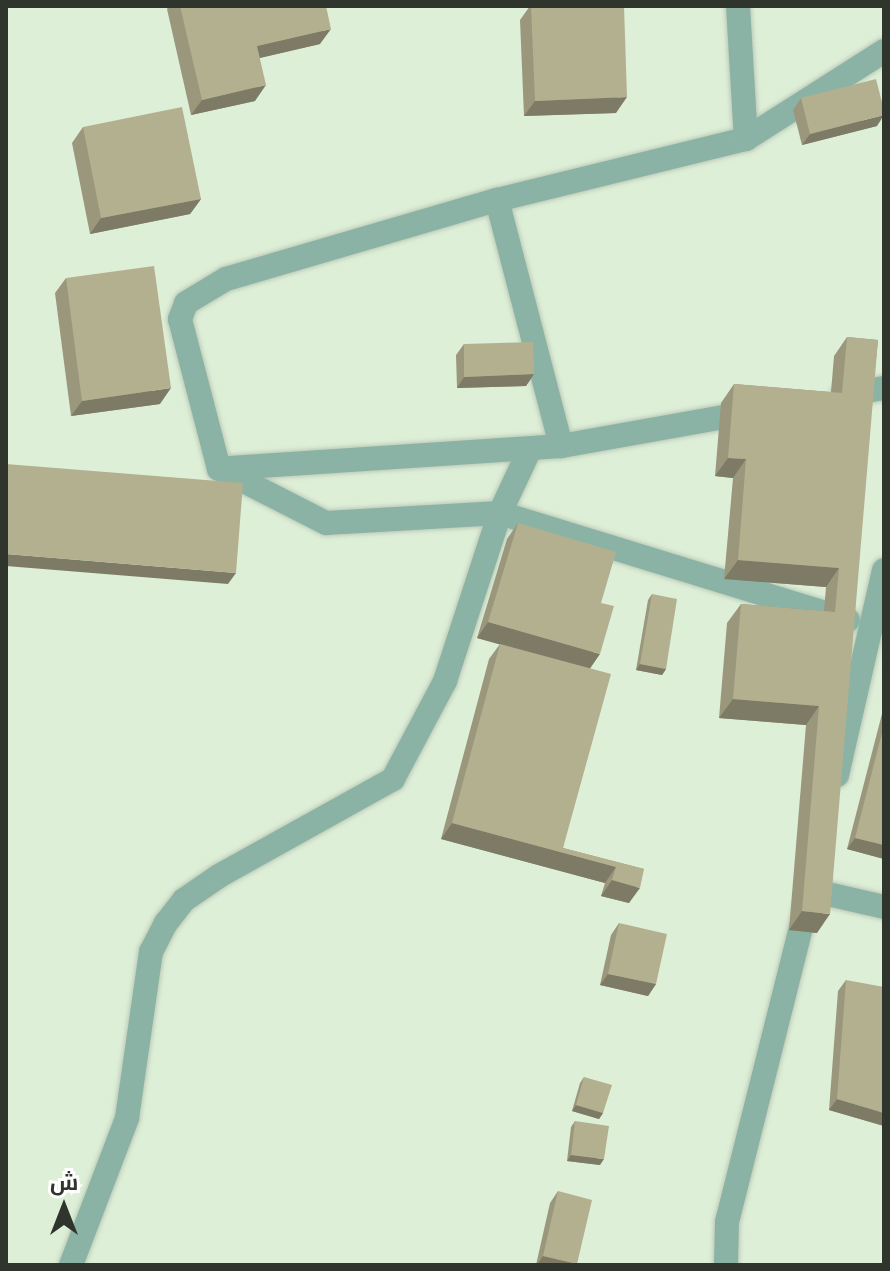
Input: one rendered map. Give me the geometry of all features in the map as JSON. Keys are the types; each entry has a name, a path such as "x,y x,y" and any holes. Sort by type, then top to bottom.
{"street":[{"path":"738,6 746,139"},
{"path":"877,629 500,513 326,523 219,469 180,319 186,303 226,279 497,200 746,139 884,51"},
{"path":"497,200 561,446"},
{"path":"822,399 884,388"},
{"path":"219,469 561,446 776,407"},
{"path":"71,1265 127,1118 151,952 166,923 184,900 219,876 393,779 445,681 500,513 530,449"},
{"path":"832,797 877,629 884,570"},
{"path":"726,1265 727,1222 817,859"},
{"path":"810,890 884,907"}],"building":[{"path":"180,6 326,6 331,29 257,46 266,85 202,100"},
{"path":"531,6 624,6 627,97 535,101"},
{"path":"876,79 884,115 810,134 801,98"},
{"path":"182,107 201,199 101,218 83,127"},
{"path":"154,266 171,388 82,401 66,278"},
{"path":"847,337 878,340 830,914 802,911 819,706 733,699 741,604 835,612 839,568 738,560 746,459 728,458 734,384 842,393"},
{"path":"533,342 534,374 464,377 464,344"},
{"path":"6,464 243,483 236,573 6,554"},
{"path":"518,523 616,552 601,603 614,606 600,654 488,622"},
{"path":"652,594 677,599 666,669 640,664"},
{"path":"500,644 611,674 563,848 644,869 640,888 612,880 616,867 452,823"},
{"path":"884,725 884,845 855,838"},
{"path":"619,923 667,934 656,984 608,974"},
{"path":"846,980 884,987 884,1113 837,1099"},
{"path":"584,1077 612,1085 603,1113 576,1105"},
{"path":"575,1121 609,1126 604,1159 571,1155"},
{"path":"558,1191 592,1200 577,1264 543,1256"}]}
